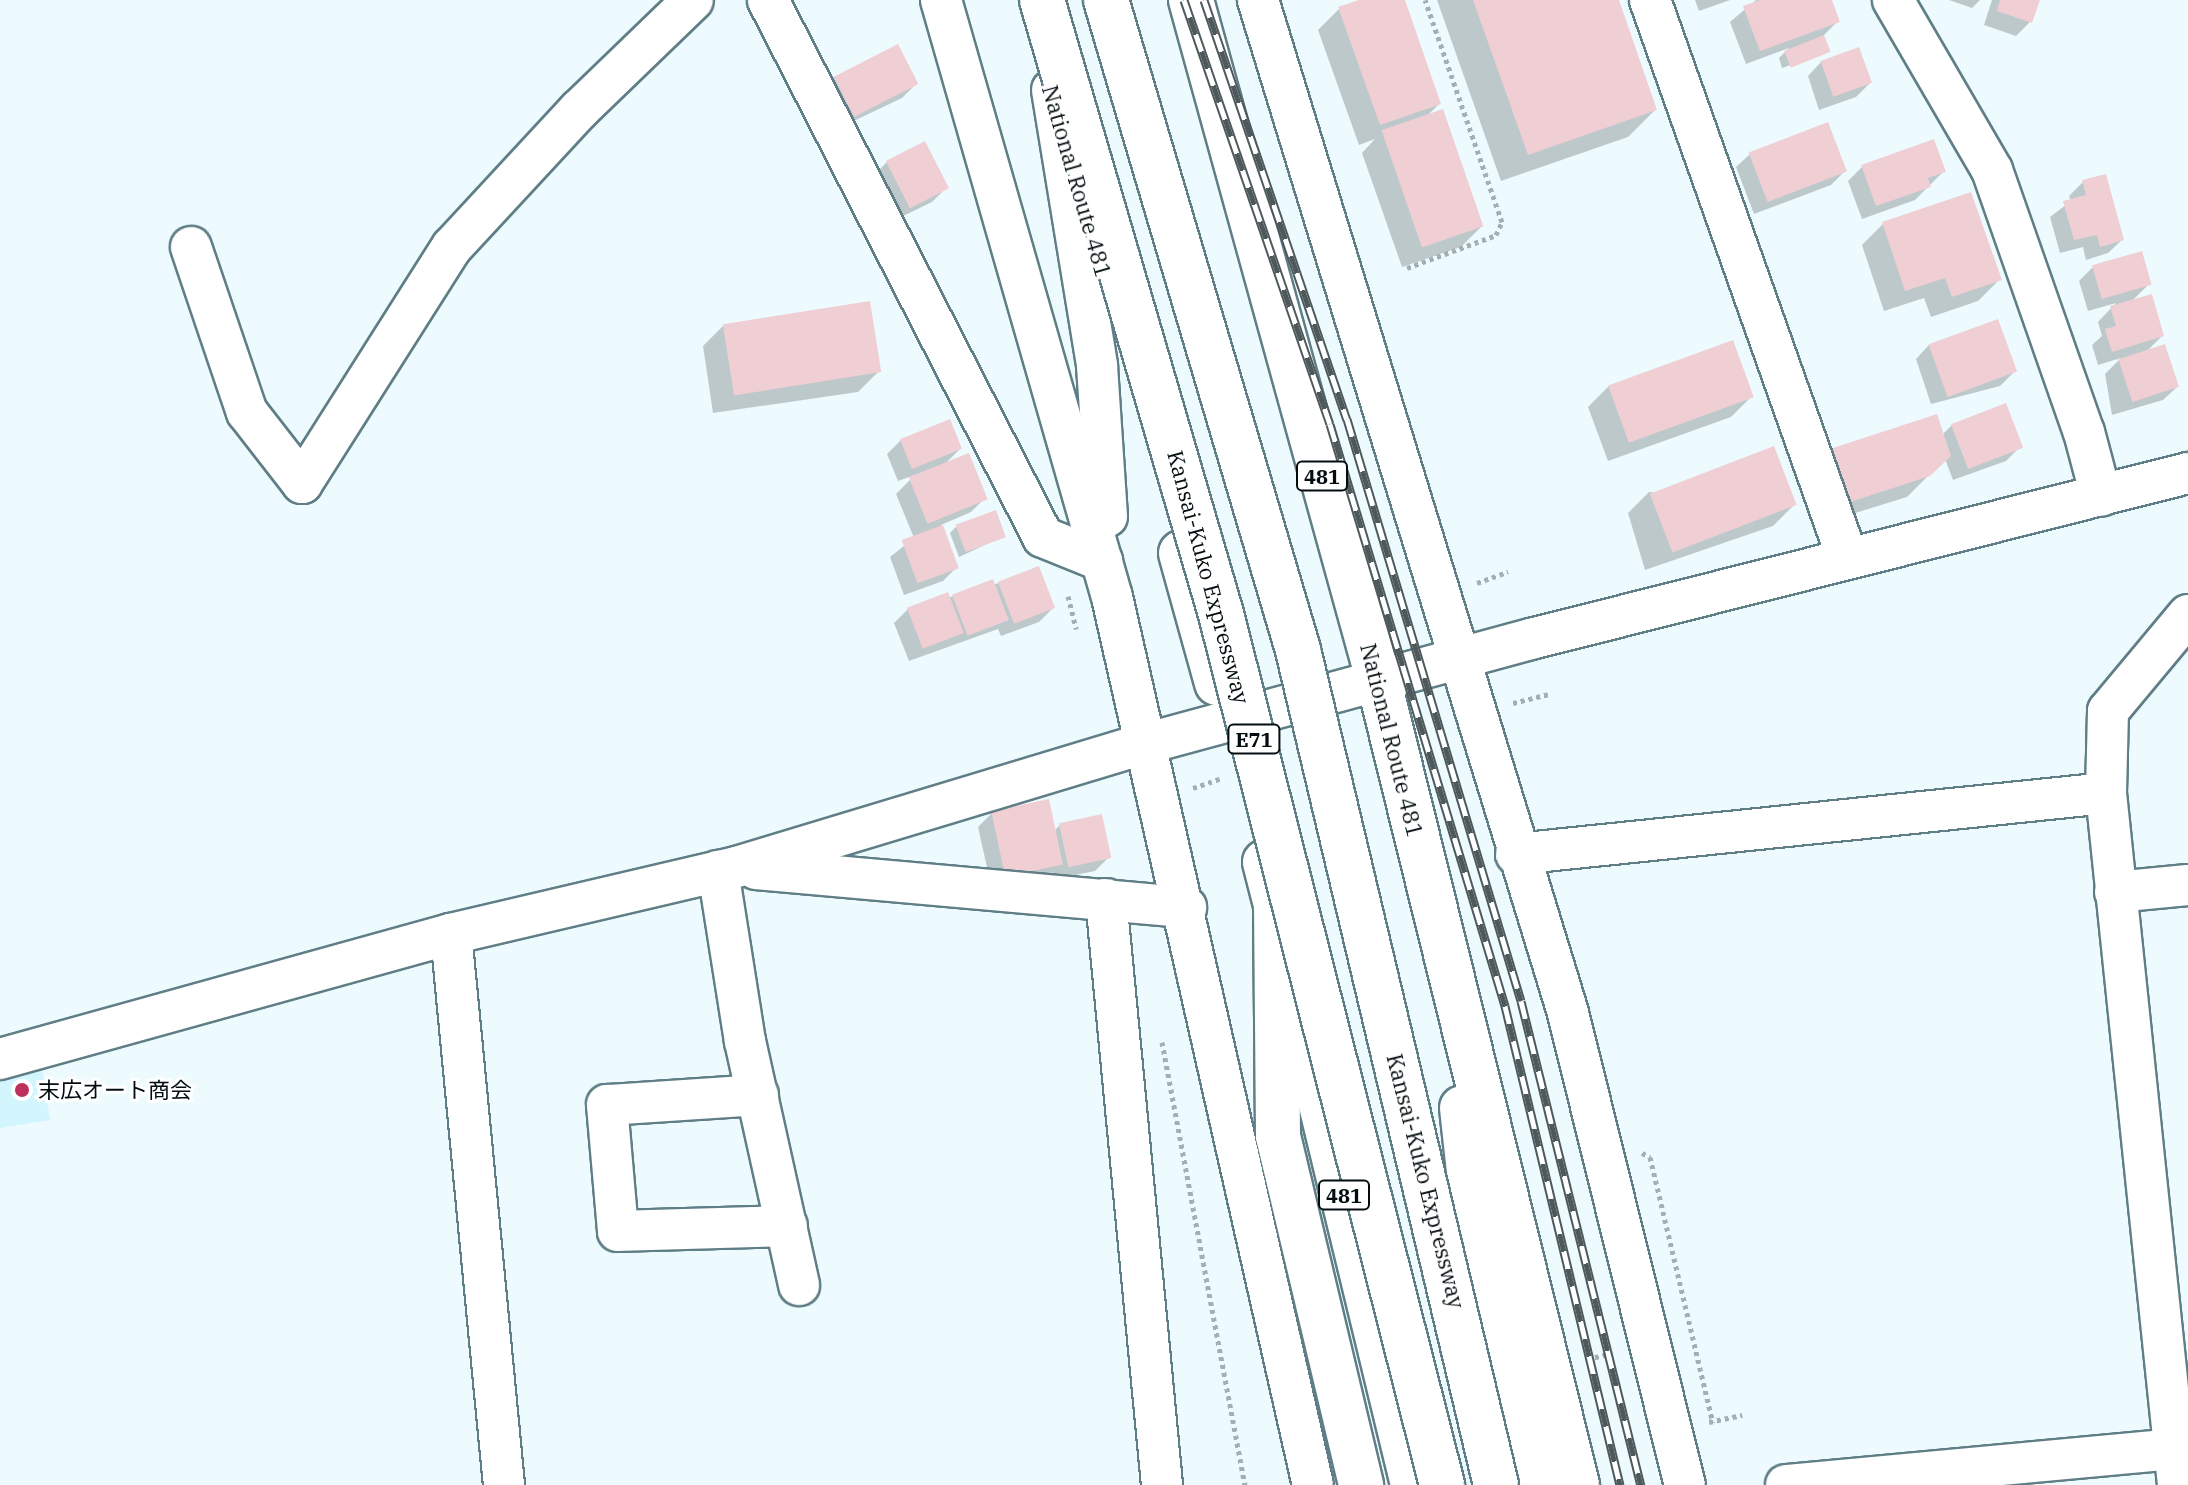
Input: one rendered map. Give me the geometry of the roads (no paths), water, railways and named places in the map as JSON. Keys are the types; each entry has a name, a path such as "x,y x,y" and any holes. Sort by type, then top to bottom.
{"highway":[{"name":"Kansai-Kuko Expressway","path":"1106,0 1298,650 1496,1485"},
{"name":"National Route 481","path":"1191,0 1379,682 1577,1485"},
{"name":"Kansai-Kuko Expressway","path":"1030,6 1221,614 1442,1485"},
{"name":"National Route 481","path":"1030,6 1276,905 1278,1136 1361,1485"},
{"name":"481","path":"1276,905 1314,1085 1392,1383 1413,1485"},
{"name":"481","path":"1445,955 1470,1181 1535,1485"}],"street":[{"path":"191,247 247,412 302,483 452,247 579,110 693,0"},
{"path":"768,0 1043,537 1107,579"},
{"path":"941,0 1107,579 1186,907 1313,1485"},
{"path":"1258,0 1516,854 1568,1013 1685,1485"},
{"path":"1650,0 1847,557"},
{"path":"1893,0 1992,170 2084,432 2101,496"},
{"path":"1052,90 1097,366 1107,579"},
{"path":"0,1059 451,934 727,869 1148,743 1459,659 1847,557 2188,473"},
{"path":"1786,1485 2180,1461 2106,793 2108,711 2188,615"},
{"path":"1516,854 2106,793"},
{"path":"727,869 1186,907"},
{"path":"727,869 758,1095 799,1285"},
{"path":"2115,892 2188,885"},
{"path":"1106,899 1162,1485"},
{"path":"451,934 504,1485"},
{"path":"758,1095 607,1105 618,1231 787,1226"}],"railway":[{"path":"1184,0 1330,424 1505,1006 1620,1485"},
{"path":"1204,0 1347,419 1521,1001 1641,1485"}],"place":[{"name":"末広オート商会","path":"22,1090"}]}
